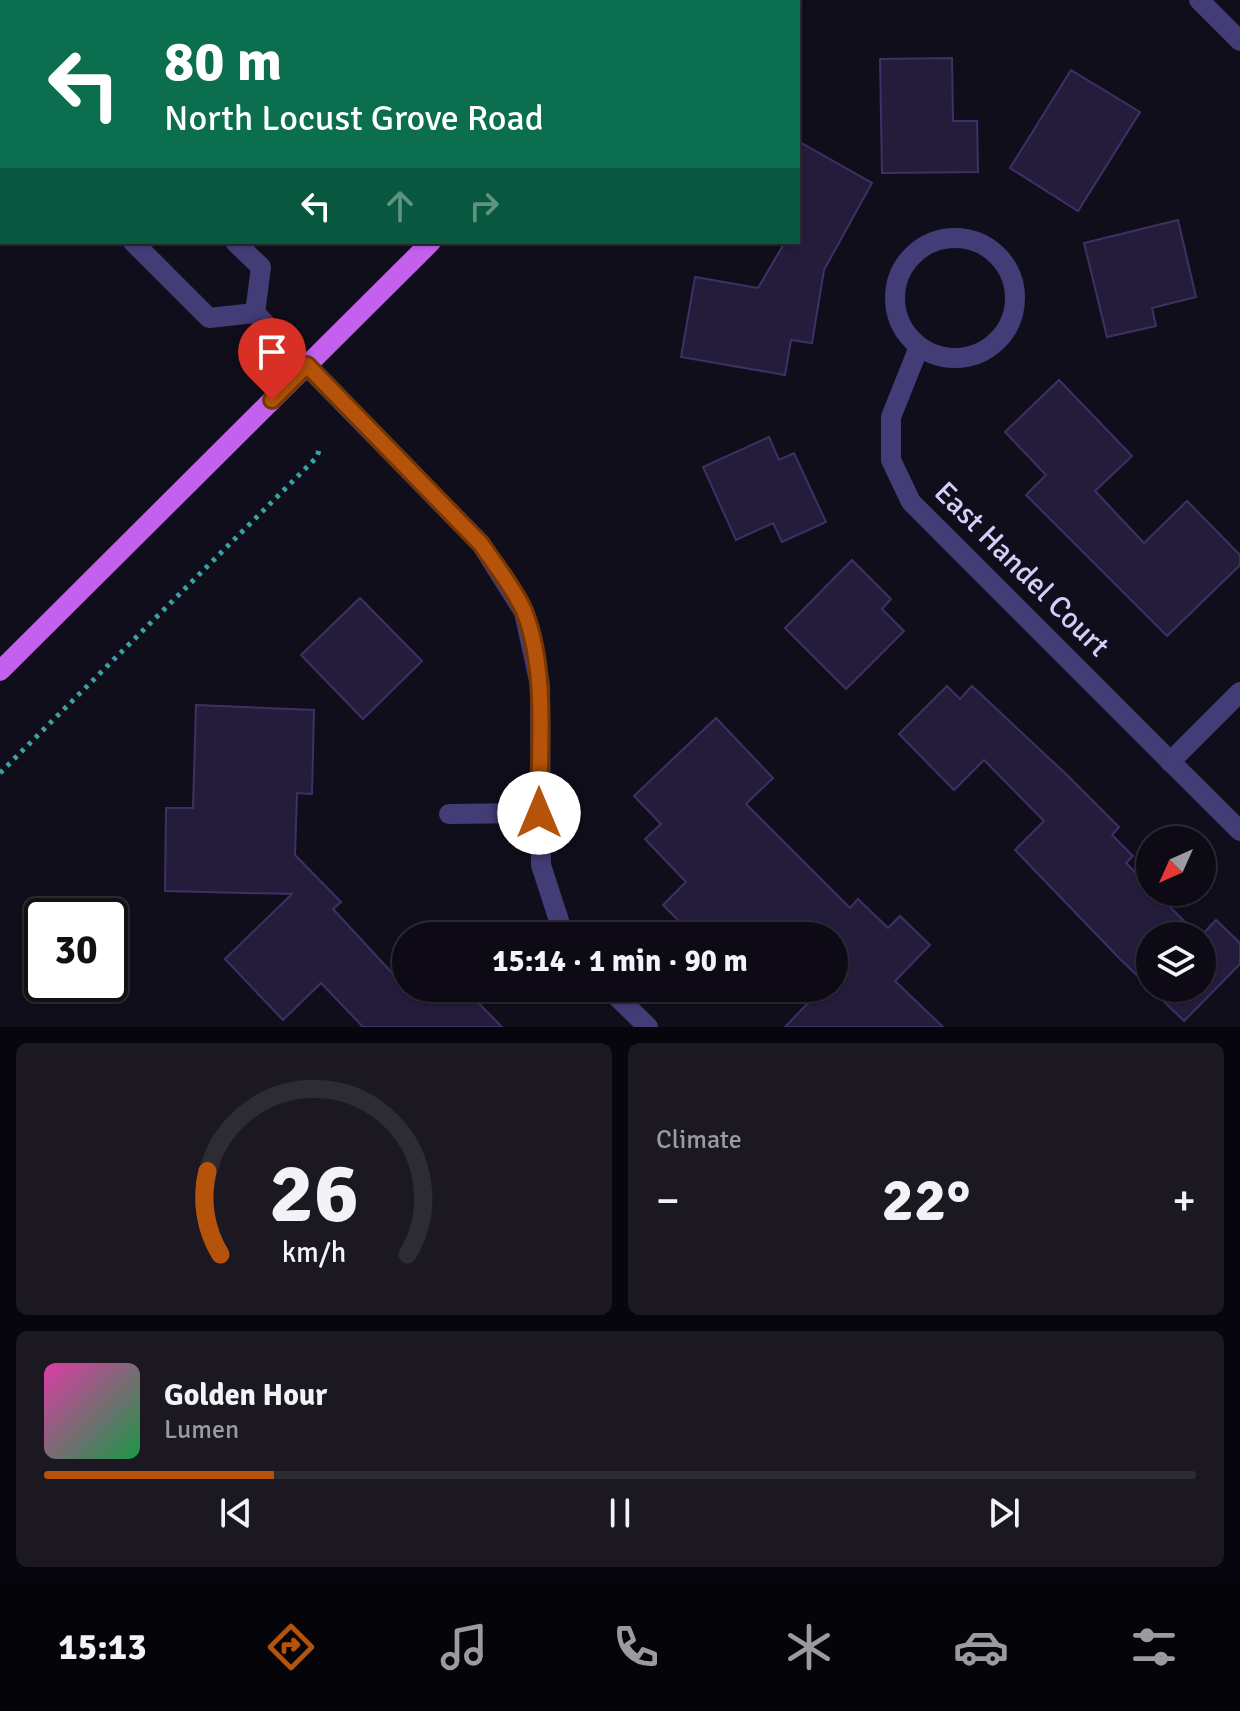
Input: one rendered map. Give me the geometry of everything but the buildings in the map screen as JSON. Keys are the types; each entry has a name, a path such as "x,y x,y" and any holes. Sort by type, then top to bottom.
{"main road":[{"path":"0,671 429,244"}],"street":[{"path":"1199,0 1240,41"},
{"path":"965,238 995,253 1008,269 1015,292 1014,313 1002,336 986,350 959,358 938,356 919,347 906,334 896,305 899,275 907,260 923,246 942,239 965,238"},
{"path":"135,244 209,318 255,313"},
{"path":"237,244 261,267 255,313"},
{"path":"255,313 481,544 524,612 540,685 541,865 559,922"},
{"name":"East Handel Court","path":"919,347 891,417 891,460 911,502 1240,831"},
{"path":"1170,762 1240,692"},
{"path":"449,814 539,813"},
{"path":"622,1002 648,1027"}],"path":[{"path":"0,773 317,457 319,450"}],"route":[{"path":"272,400 307,365 481,544 497,566 524,612 540,685 539,813"}]}
